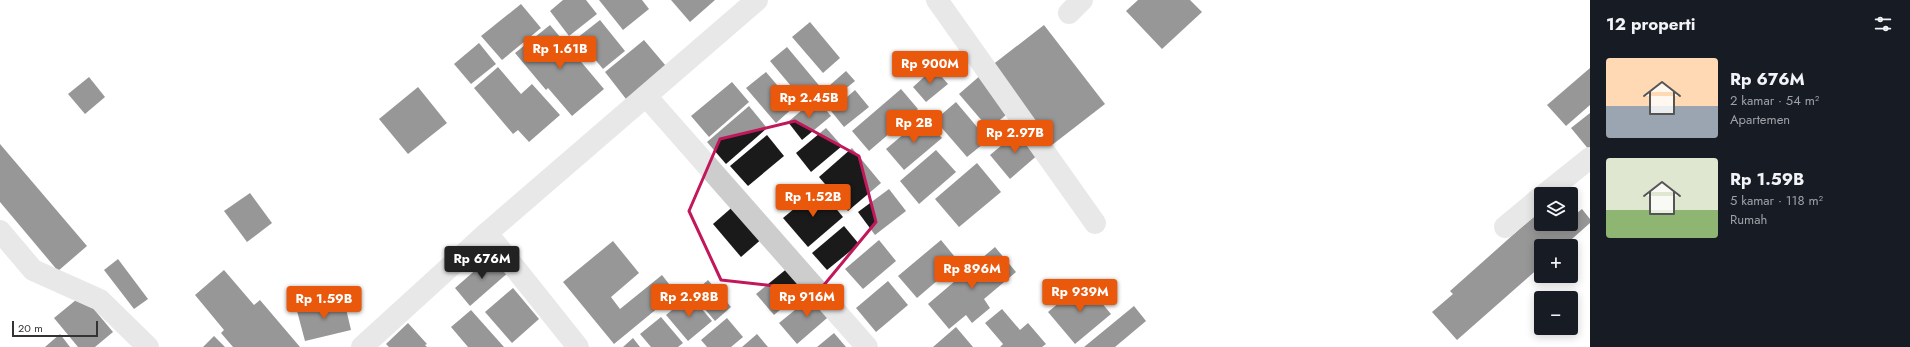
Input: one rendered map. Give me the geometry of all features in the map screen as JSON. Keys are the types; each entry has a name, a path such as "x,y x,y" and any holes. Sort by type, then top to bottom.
{"street":[{"path":"362,347 487,233 756,0"},
{"path":"937,0 1095,223"},
{"path":"646,96 867,347"},
{"path":"1554,187 1590,158"},
{"path":"1505,226 1534,203"},
{"path":"0,231 32,270 100,300 148,347"},
{"path":"487,233 578,347"}],"highlighted area":[{"path":"795,121 859,156 876,222 819,291 721,280 689,211 720,139"}],"building":[{"path":"563,0 586,0 597,14 569,36 550,11"},
{"path":"599,0 642,0 649,9 623,30"},
{"path":"671,0 715,0 690,22"},
{"path":"1138,0 1190,0 1202,12 1162,49 1126,11"},
{"path":"521,4 541,28 502,60 481,36"},
{"path":"600,20 625,51 603,69 577,38"},
{"path":"810,22 840,58 823,73 792,37"},
{"path":"550,25 604,89 572,116 548,88 546,90 515,53"},
{"path":"1044,25 1105,104 1052,145 991,66"},
{"path":"644,40 666,66 626,99 605,72"},
{"path":"479,43 496,64 471,84 454,64"},
{"path":"787,47 822,89 806,104 770,61"},
{"path":"498,67 521,94 532,84 560,115 529,142 518,130 513,134 474,88"},
{"path":"934,68 948,84 926,102 913,87"},
{"path":"1590,68 1590,105 1566,126 1547,105"},
{"path":"846,71 855,81 838,95 830,85"},
{"path":"766,72 795,106 776,123 746,88"},
{"path":"982,74 1012,110 989,129 959,94"},
{"path":"89,77 105,97 85,114 68,94"},
{"path":"732,82 749,102 709,137 691,116"},
{"path":"418,87 447,123 408,154 379,119"},
{"path":"901,89 918,109 869,151 852,131"},
{"path":"855,90 869,107 844,127 831,111"},
{"path":"816,98 831,116 802,140 788,122"},
{"path":"956,102 988,140 967,157 935,120"},
{"path":"749,106 767,128 726,164 707,142"},
{"path":"1590,113 1590,151 1571,128"},
{"path":"924,117 942,138 904,170 886,149"},
{"path":"826,128 842,146 811,172 796,153"},
{"path":"1020,130 1040,153 1010,179 990,155"},
{"path":"767,135 784,156 748,186 730,166"},
{"path":"0,144 87,246 58,271 0,202"},
{"path":"852,148 881,183 848,211 819,177"},
{"path":"936,150 956,172 919,204 900,181"},
{"path":"977,163 1001,192 959,227 935,199"},
{"path":"819,188 843,217 808,247 783,218"},
{"path":"889,189 906,211 875,235 858,212"},
{"path":"250,193 272,223 247,242 224,211"},
{"path":"737,203 765,236 741,257 713,224"},
{"path":"1582,209 1590,219 1590,223 1572,239 1534,239 1534,272 1457,340 1432,312 1453,294 1450,291 1534,216 1534,231 1578,231 1578,212"},
{"path":"844,226 859,244 827,270 812,253"},
{"path":"879,240 896,261 863,289 845,269"},
{"path":"941,240 959,262 917,298 898,276"},
{"path":"613,241 639,273 611,297 620,309 662,275 676,293 614,344 563,282"},
{"path":"995,247 1016,272 984,299 990,308 972,323 966,315 949,329 928,304"},
{"path":"495,253 510,271 470,306 455,288"},
{"path":"118,259 148,299 134,309 104,270"},
{"path":"789,267 807,287 774,315 756,294"},
{"path":"224,270 254,305 260,300 300,347 233,347 221,333 224,330 195,295"},
{"path":"708,280 731,307 715,321 692,294"},
{"path":"888,281 908,305 876,332 856,308"},
{"path":"1084,282 1111,314 1075,344 1048,312"},
{"path":"513,288 539,319 512,343 485,312"},
{"path":"817,292 834,312 797,344 779,323"},
{"path":"82,295 113,332 95,347 78,347 54,318"},
{"path":"690,295 712,321 688,341 666,315"},
{"path":"344,300 351,330 305,341 297,311"},
{"path":"1134,306 1146,321 1115,347 1084,347"},
{"path":"1002,309 1020,330 1028,323 1046,344 1042,347 1000,347 1003,344 985,323"},
{"path":"471,310 504,347 468,347 451,327"},
{"path":"661,317 683,343 678,347 651,347 640,334"},
{"path":"727,318 743,337 731,347 707,347 701,340"},
{"path":"408,323 427,344 425,345 427,347 389,347 386,344"},
{"path":"956,327 973,347 933,347"},
{"path":"834,333 846,347 817,347"},
{"path":"60,334 70,347 45,347"},
{"path":"757,334 768,347 742,347"},
{"path":"214,336 225,347 203,347"},
{"path":"633,338 640,347 623,347"}]}
